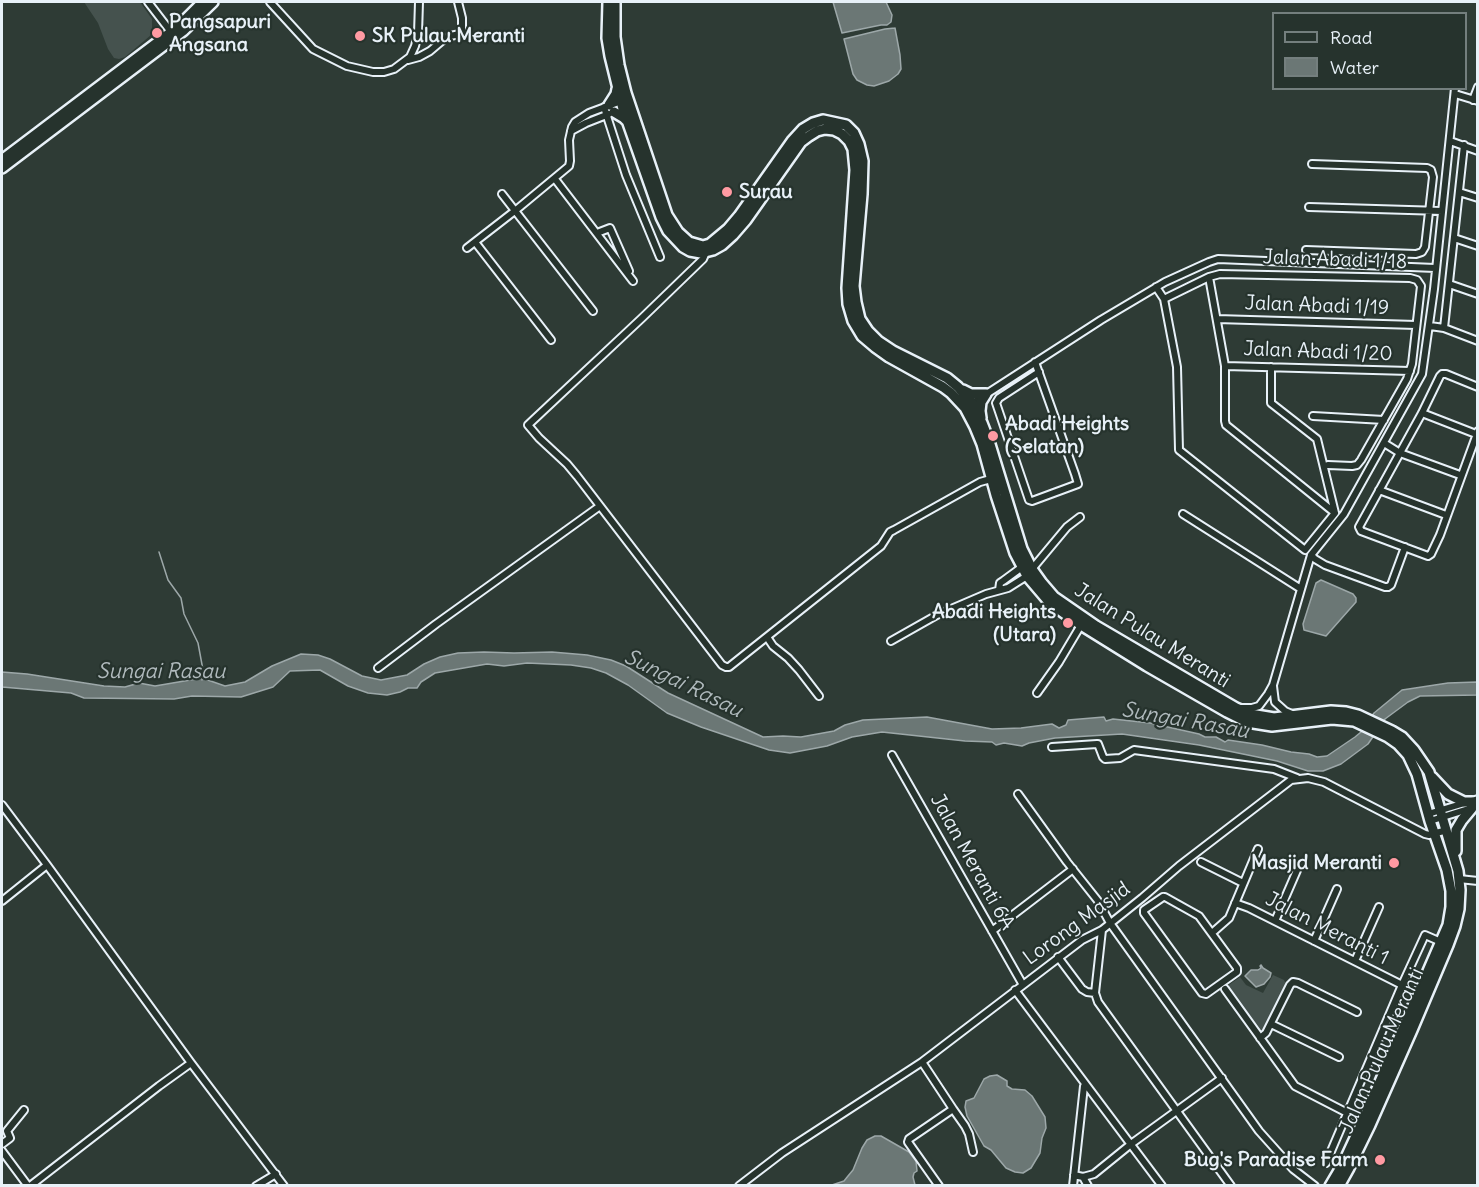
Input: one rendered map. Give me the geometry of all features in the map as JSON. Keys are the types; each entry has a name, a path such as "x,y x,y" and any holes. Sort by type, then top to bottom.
{"main road":[{"path":"2,160 171,32 203,2"},
{"path":"2,168 183,31 213,2"},
{"path":"608,2 607,38 617,87 617,107"},
{"name":"Jalan Pulau Meranti","path":"615,2 615,37 619,65 617,107 667,215 678,232 696,245 710,244 739,216 803,129 823,120 846,125 854,134 859,144 862,162 862,194 854,286 860,319 878,341 893,351 938,372 958,387 982,423 1027,571 1054,597 1086,620 1236,708 1250,714 1274,718 1338,711 1402,737 1429,772 1458,875 1459,909 1448,945 1370,1125 1338,1185"},
{"name":"Jalan Pulau Meranti","path":"617,107 628,123 668,231 683,247 701,253 722,245 733,235 801,142 817,131 825,129 843,134 853,148 855,164 846,288 853,321 862,336 875,347 943,387 968,405 1010,540 1027,571 1050,603 1156,671 1247,722 1272,726 1356,718"},
{"path":"958,387 971,394 986,394"},
{"path":"982,423 981,402 986,394"},
{"name":"Jalan Pulau Meranti","path":"1330,1185 1343,1164 1363,1121 1441,942 1448,925 1451,907 1447,870 1417,774 1408,755 1390,734"},
{"path":"1429,772 1448,794 1464,802 1475,804 1456,830 1458,875"}],"street":[{"path":"148,2 171,32"},
{"path":"270,2 313,49 346,66 373,72 394,69 430,51 450,36 460,34 462,18 458,2"},
{"path":"407,61 416,46 419,2"},
{"path":"1236,708 1259,706 1273,685 1311,555 1344,514 1422,375 1430,326 1442,211 1453,142 1455,91 1475,100 1478,87"},
{"path":"467,248 569,166 571,131 617,107 626,176 660,257"},
{"path":"1453,142 1478,151"},
{"path":"1444,328 1464,146"},
{"path":"1306,250 1416,254 1422,252 1425,247 1433,173 1427,168 1312,165"},
{"path":"555,178 633,281 610,228 597,233"},
{"path":"1459,192 1478,198"},
{"path":"502,194 593,311"},
{"path":"1309,207 1442,211"},
{"path":"1454,238 1478,246"},
{"path":"475,242 551,340"},
{"path":"706,252 703,259 528,425 567,464 722,665 729,667 767,637 881,546 890,532 964,490 991,479"},
{"path":"968,405 1156,287 1209,262 1227,258 1435,268"},
{"name":"Jalan Abadi 1/18","path":"1164,299 1220,274 1414,278 1421,286 1410,371"},
{"path":"1209,278 1226,366 1226,425 1335,513"},
{"path":"1449,284 1478,294"},
{"path":"1156,287 1164,299 1177,367 1179,450 1305,550 1335,513"},
{"name":"Jalan Abadi 1/19","path":"1217,319 1416,325"},
{"path":"1430,326 1444,328 1478,341"},
{"path":"1035,362 1039,372 1078,484 1031,501 996,403 999,398 1039,372"},
{"name":"Jalan Abadi 1/20","path":"1226,366 1410,371"},
{"path":"1271,367 1271,403 1317,439 1335,513"},
{"path":"1328,465 1357,465 1410,371"},
{"path":"1422,413 1477,432 1431,554 1428,556 1360,531 1359,527 1442,374 1478,387"},
{"path":"1313,416 1384,420"},
{"path":"1384,443 1400,453 1461,475"},
{"path":"1379,490 1446,515"},
{"path":"378,668 600,506"},
{"path":"1184,514 1301,589"},
{"path":"891,641 937,615 1008,588 1027,571 1067,527 1080,517"},
{"path":"1311,555 1320,562 1385,587 1391,585 1405,547"},
{"path":"1037,693 1059,662 1081,624"},
{"path":"767,637 773,646 799,670 819,696"},
{"path":"1273,685 1274,698 1278,706 1285,711 1300,715"},
{"path":"1052,747 1098,744 1105,759 1120,758 1134,750 1274,769 1297,778 1324,782 1416,831 1429,835 1446,830"},
{"name":"Jalan Meranti 6A","path":"892,755 1023,985"},
{"name":"Lorong Masjid","path":"739,1185 791,1147 922,1062 1058,957 1082,940 1102,930 1225,830 1286,783 1297,778"},
{"path":"1018,795 1098,901 1110,923 1259,1131 1293,1169 1315,1185"},
{"path":"1429,818 1475,804"},
{"path":"2,805 191,1063 284,1185"},
{"path":"1212,933 1229,918 1258,849"},
{"path":"1201,862 1244,883"},
{"path":"2,901 48,865"},
{"path":"1275,921 1298,868"},
{"path":"992,931 1073,870"},
{"path":"1458,875 1478,881"},
{"path":"1314,941 1337,889"},
{"path":"1165,897 1199,916 1212,933 1237,968 1237,972 1223,986 1206,994 1202,993 1144,910 1165,897"},
{"name":"Jalan Meranti 1","path":"1235,903 1402,986 1425,935 1441,942"},
{"path":"1355,962 1378,907"},
{"path":"1091,993 1102,930"},
{"path":"1058,957 1082,989 1091,993 1098,1002 1231,1185"},
{"path":"1260,1038 1266,1033 1293,982 1357,1012"},
{"path":"1223,986 1295,1086 1363,1121"},
{"path":"1326,1163 1402,986"},
{"path":"1016,990 1162,1185"},
{"path":"1271,1024 1339,1057"},
{"path":"922,1062 965,1126 973,1152"},
{"path":"2,1151 29,1185 191,1063"},
{"path":"1074,1175 1083,1177 1094,1174 1222,1078"},
{"path":"1073,1185 1084,1086 1086,1085"},
{"path":"2,1144 10,1138 7,1131 24,1110"},
{"path":"939,1185 908,1142 909,1139 953,1110"},
{"path":"256,1185 276,1174"},
{"path":"1083,1177 1088,1185"}],"shaded area":[{"path":"84,2 140,2 152,19 151,35 125,57 114,58 98,23"},
{"path":"1273,975 1284,980 1286,984 1264,1031 1258,1031 1226,987 1240,977 1246,985 1263,993"}],"water":[{"path":"833,2 886,2 892,15 891,22 887,25 842,33"},
{"path":"895,28 901,69 898,74 889,81 874,86 857,80 853,74 844,39"},
{"path":"1321,580 1353,594 1356,598 1356,602 1326,636 1304,630 1303,624 1316,583"},
{"path":"552,652 611,660 626,666 668,693 763,737 801,737 834,731 863,720 927,717 992,729 1052,724 1059,728 1066,725 1068,720 1104,717 1106,721 1113,719 1150,723 1205,737 1216,737 1225,742 1228,740 1262,745 1317,757 1327,756 1355,737 1374,713 1402,690 1448,683 1477,682 1478,695 1420,696 1385,719 1368,744 1341,764 1323,771 1308,771 1277,761 1199,745 1122,734 1055,738 1022,746 882,732 852,737 827,746 790,753 769,750 667,713 628,685 606,673 571,665 487,664 435,673 421,682 417,688 408,688 387,695 368,693 348,686 320,670 290,671 273,687 241,697 84,698 71,693 2,687 2,672 104,686 125,687 139,683 155,686 202,678 225,686 245,682 272,666 301,654 318,655 362,676 381,680 407,675 440,657 458,653"},
{"path":"1261,965 1271,973 1264,984 1256,987 1245,976 1251,970 1261,968"},
{"path":"997,1075 1007,1081 1007,1086 1012,1089 1025,1090 1032,1096 1045,1117 1046,1128 1040,1153 1031,1168 1023,1173 1006,1168 991,1150 984,1146 967,1116 966,1101 974,1098 984,1079"},
{"path":"881,1136 909,1152 916,1161 917,1171 913,1177 915,1185 832,1185 844,1181 853,1170 867,1140"}],"waterway":[{"name":"Sungai Rasau","path":"159,552 168,580 181,598 184,614 198,643 203,670 202,680"}],"place":[{"name":"Pangsapuri Angsana","path":"157,33"},
{"name":"SK Pulau Meranti","path":"360,36"},
{"name":"Surau","path":"727,192"},
{"name":"Abadi Heights (Selatan)","path":"993,436"},
{"name":"Abadi Heights (Utara)","path":"1068,623"},
{"name":"Masjid Meranti","path":"1394,863"},
{"name":"Bug's Paradise Farm","path":"1380,1160"}]}
